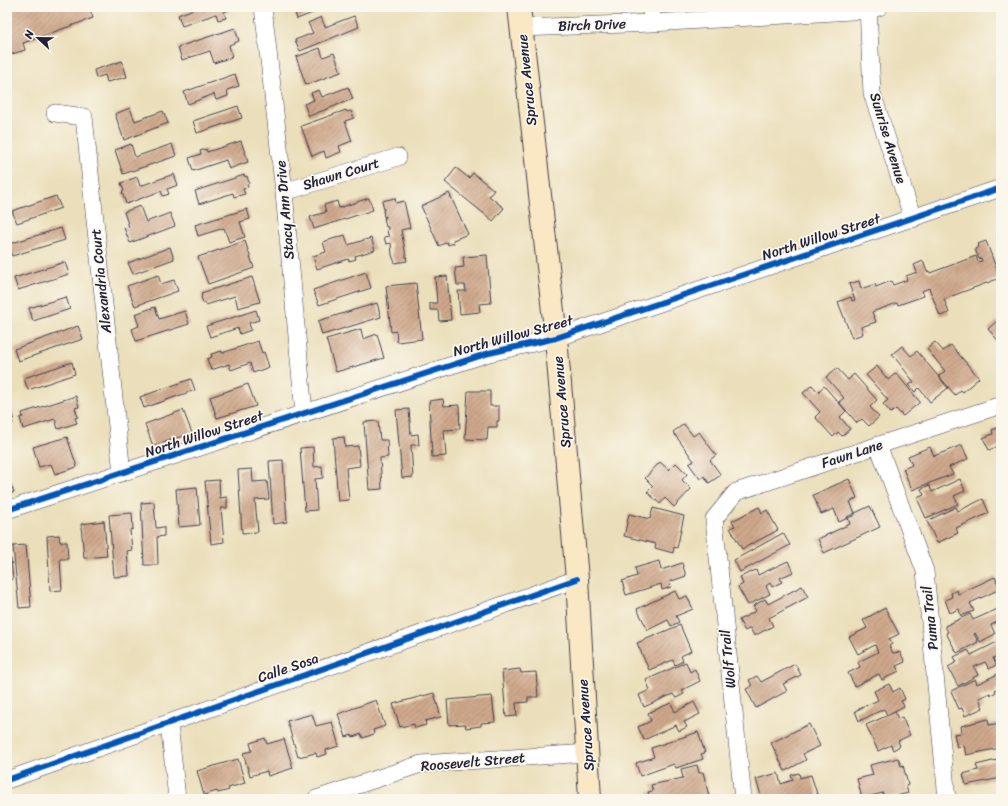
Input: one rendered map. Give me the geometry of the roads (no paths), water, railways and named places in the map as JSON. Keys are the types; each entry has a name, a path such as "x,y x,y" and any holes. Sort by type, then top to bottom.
{"main road":[{"name":"Spruce Avenue","path":"520,18 556,338 577,579 590,799"}],"street":[{"name":"Stacy Ann Drive","path":"263,7 284,192 304,414"},
{"name":"Birch Drive","path":"520,18 872,8"},
{"name":"Sunrise Avenue","path":"872,8 872,93 913,219"},
{"name":"Alexandria Court","path":"55,113 84,117 122,473"},
{"name":"Shawn Court","path":"284,192 398,157"},
{"name":"North Willow Street","path":"7,510 489,353 556,338 913,219 1001,188"},
{"name":"Fawn Lane","path":"714,519 736,492 1001,405"},
{"name":"Puma Trail","path":"878,445 925,571 947,799"},
{"name":"Wolf Trail","path":"714,519 742,799"},
{"name":"Calle Sosa","path":"7,780 577,579"},
{"path":"169,723 177,799"},
{"name":"Roosevelt Street","path":"316,799 421,764 588,753"}]}
